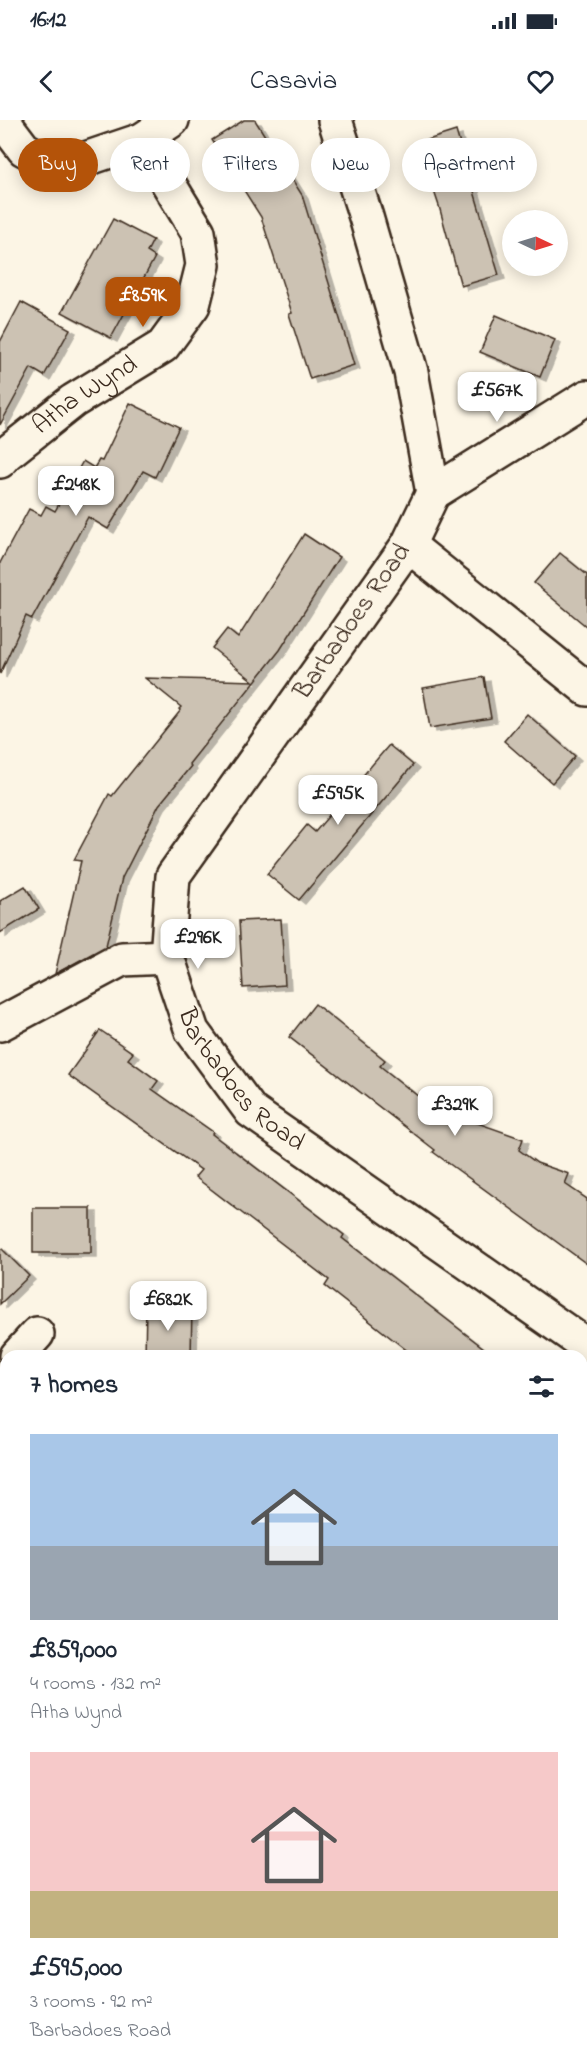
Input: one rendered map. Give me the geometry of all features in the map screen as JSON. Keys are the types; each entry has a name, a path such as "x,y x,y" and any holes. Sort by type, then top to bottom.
{"street":[{"path":"2,120 24,149 49,162 68,165 110,151"},
{"path":"145,138 172,120"},
{"path":"334,120 366,217 411,372 433,493 587,398"},
{"name":"Atha Wynd","path":"0,461 73,402 164,346 193,305 203,265 198,232 174,192"},
{"name":"Barbadoes Road","path":"433,493 408,545 173,876 167,957 192,1031 250,1111 587,1346"},
{"path":"408,545 587,689"},
{"path":"0,1024 122,959 167,957"}],"building":[{"path":"244,120 255,120 266,138 215,138"},
{"path":"456,131 458,138 434,138"},
{"path":"299,190 354,365 310,379 289,314 292,313 261,217 245,192"},
{"path":"434,192 474,192 499,275 461,286"},
{"path":"113,219 153,240 147,252 155,257 111,338 62,312"},
{"path":"21,302 70,329 44,376 31,368 0,425 0,342"},
{"path":"496,315 555,340 540,377 480,352"},
{"path":"130,403 179,427 155,477 143,471 108,529 88,517 32,619 26,616 0,674 0,563 29,509 41,515 46,506 55,511 83,461 94,468 99,460 102,461"},
{"path":"304,534 339,557 280,650 159,805 122,878 106,946 55,974 81,861 74,860 109,794 112,796 181,710 179,709 181,707 145,678 253,681 212,648 227,629 238,638"},
{"path":"560,553 587,575 587,627 534,583"},
{"path":"484,677 491,718 430,728 423,688"},
{"path":"527,714 575,756 552,783 504,741"},
{"path":"389,745 413,765 299,900 267,874 307,825 315,832"},
{"path":"25,886 39,909 0,933 0,901"},
{"path":"281,919 285,985 243,988 239,921"},
{"path":"315,1004 385,1060 380,1066 453,1124 458,1116 523,1139 519,1150 537,1163 569,1174 565,1184 587,1199 587,1264 433,1152 435,1150 289,1037"},
{"path":"100,1030 133,1053 128,1059 158,1081 152,1089 213,1132 212,1134 344,1235 342,1238 486,1350 406,1350 325,1286 329,1280 195,1177 201,1170 68,1075"},
{"path":"33,1208 91,1208 91,1253 33,1253"},
{"path":"0,1247 29,1276 0,1304"},
{"path":"146,1307 192,1308 191,1350 145,1350"}]}
